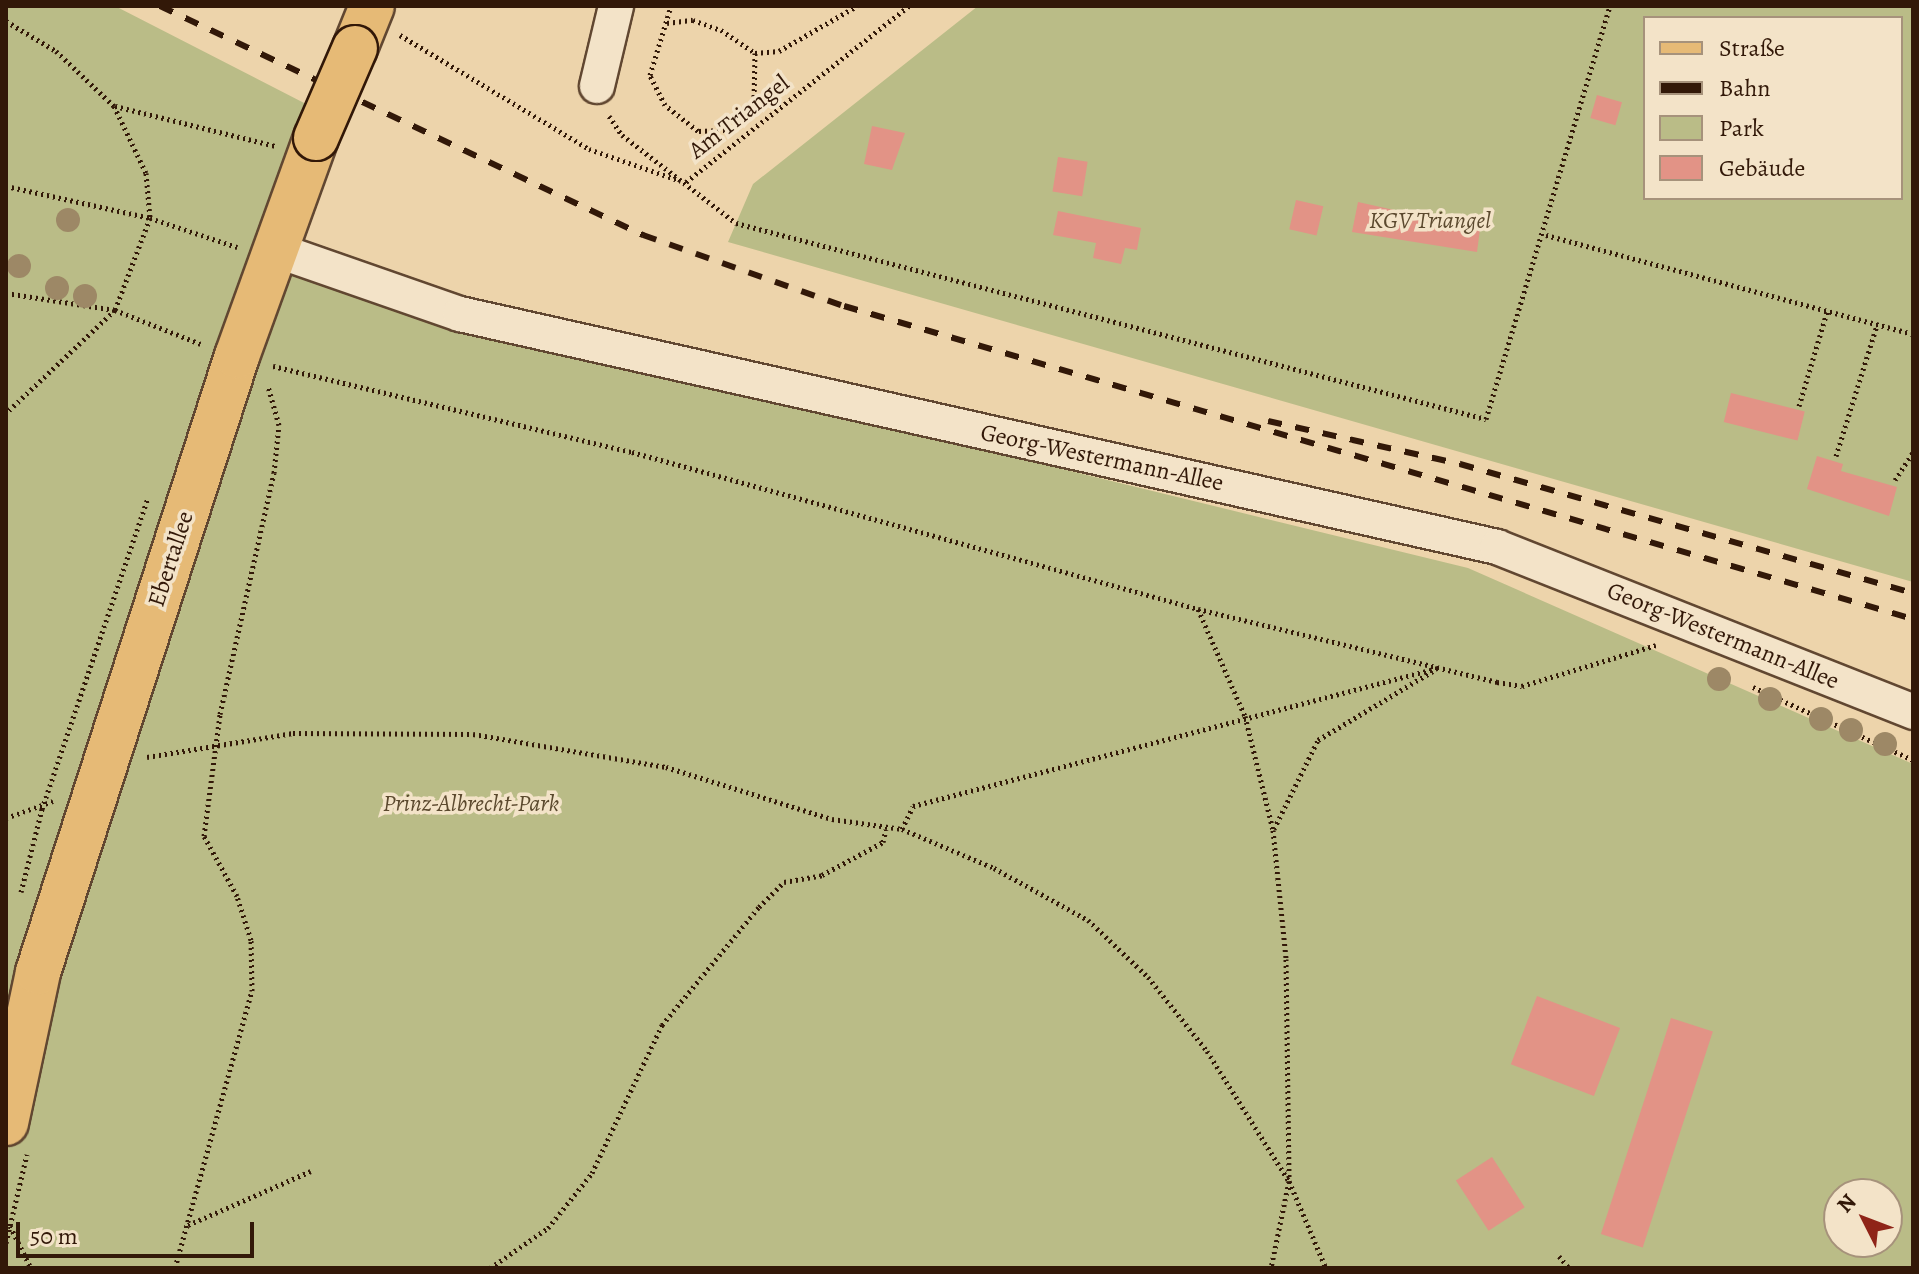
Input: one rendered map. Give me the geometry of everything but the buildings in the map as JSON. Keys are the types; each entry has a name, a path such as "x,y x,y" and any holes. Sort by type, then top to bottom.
{"main road":[{"name":"Ebertallee","path":"6,1123 38,972 258,249 296,142 365,23"}],"street":[{"path":"597,86 616,6"},
{"name":"Georg-Westermann-Allee","path":"258,249 460,314 1497,547 1913,712"}],"path":[{"path":"671,6 650,75 665,105 698,131 725,130 754,99 755,53"},
{"path":"667,23 721,30 755,53 779,51 857,6"},
{"name":"Am Triangel","path":"365,23 589,149 686,182 909,6"},
{"path":"619,129 736,223 1486,419 1546,235 1610,6"},
{"path":"6,21 56,51 114,106 146,173 150,218 115,310 6,413"},
{"path":"114,106 296,142"},
{"path":"6,186 150,218 258,249"},
{"path":"1546,235 1913,334"},
{"path":"6,293 115,310 201,344"},
{"path":"1799,406 1827,312"},
{"path":"1836,456 1877,325"},
{"path":"175,1268 252,991 251,940 237,896 204,836 218,749 276,457 279,425 260,362 632,452 1198,609 1522,686 1656,645 1666,648"},
{"path":"1895,480 1913,452"},
{"path":"1198,609 1245,716 1273,830 1286,959 1289,1181 1271,1268"},
{"path":"902,829 913,806 1245,716 1439,668"},
{"path":"1273,830 1318,740 1439,668"},
{"path":"1745,684 1913,760"},
{"path":"141,758 218,749 293,733 473,734 666,767 886,829 902,829 994,868 1088,920 1148,977 1207,1051 1289,1181 1326,1268"},
{"path":"6,818 42,809 32,848"},
{"path":"490,1268 548,1228 592,1173 662,1025 759,907 784,882 822,875 883,842 886,829"},
{"path":"187,1225 311,1171"},
{"path":"9,1225 31,1268"},
{"path":"1559,1256 1569,1268"}],"green space":[{"name":"Prinz-Albrecht-Park","path":"6,6 115,6 308,105 253,250 358,297 1468,568 1913,764 1913,1268 6,1268"},
{"name":"KGV Triangel","path":"978,6 1913,6 1913,582 728,242 753,184"}],"railway":[{"path":"160,6 643,235 844,306 1913,619"},
{"path":"1268,421 1460,464 1913,593"}]}
